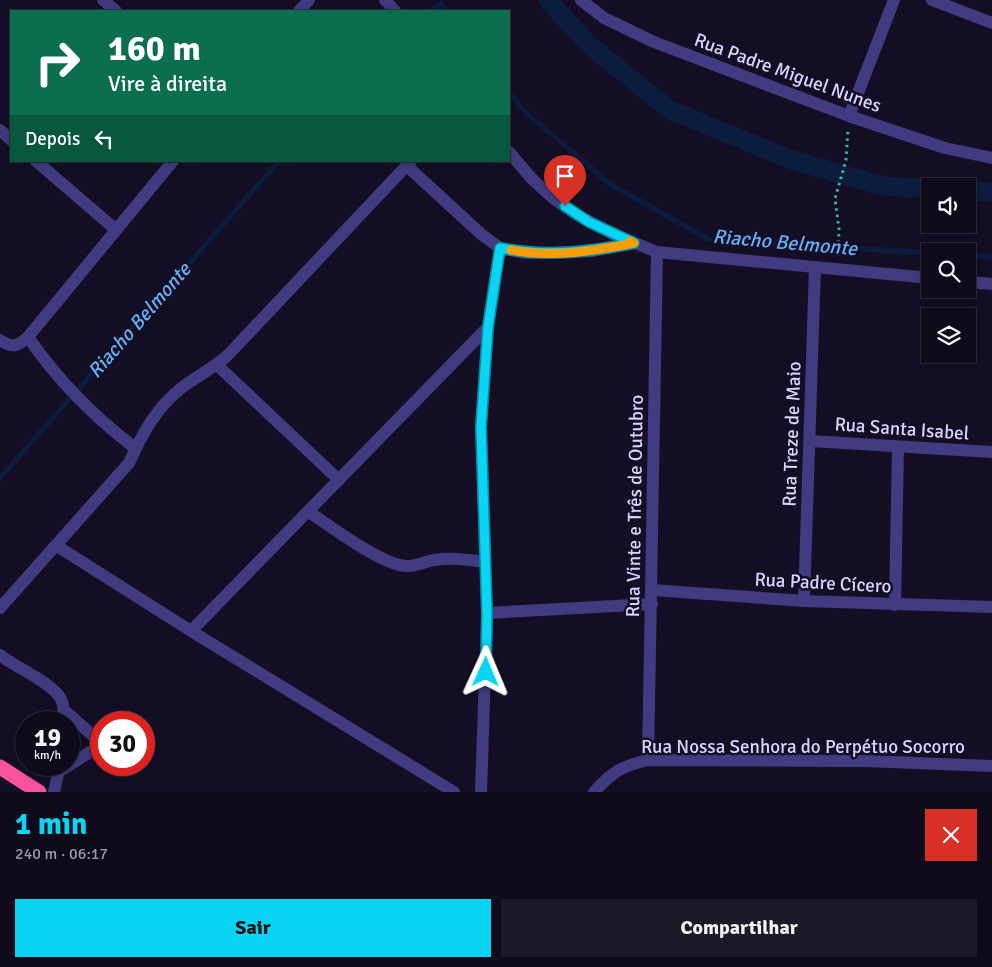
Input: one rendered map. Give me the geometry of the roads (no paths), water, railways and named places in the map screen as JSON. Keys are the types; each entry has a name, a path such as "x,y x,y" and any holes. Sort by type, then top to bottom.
{"highway":[{"path":"0,767 39,792"}],"street":[{"path":"103,0 115,10"},
{"path":"301,10 309,0"},
{"path":"385,0 394,10"},
{"name":"Rua Padre Miguel Nunes","path":"581,0 604,18 654,42 849,116 945,148 992,158"},
{"path":"849,116 894,0"},
{"path":"932,0 992,23"},
{"path":"0,130 10,139"},
{"path":"510,153 532,180 577,215 613,234 657,252 921,277"},
{"path":"37,162 116,229"},
{"path":"0,340 9,346 19,345 28,337 172,162"},
{"path":"0,608 129,463 152,418 167,401 182,387 217,365 409,164 481,234 500,248 526,253 555,253 592,251 634,243"},
{"path":"481,792 487,613 481,427 488,327 500,248"},
{"name":"Rua Vinte e Três de Outubro","path":"648,760 657,252"},
{"name":"Rua Treze de Maio","path":"804,601 815,267"},
{"path":"976,283 992,284"},
{"path":"191,631 488,327"},
{"path":"28,337 45,361 85,407 135,448"},
{"path":"217,365 339,480"},
{"name":"Rua Santa Isabel","path":"810,440 992,452"},
{"path":"895,605 898,447"},
{"path":"309,512 354,542 398,565 412,566 434,560 456,558 485,562"},
{"path":"57,546 191,631 454,792"},
{"name":"Rua Padre Cícero","path":"652,590 804,601 992,607"},
{"path":"487,613 652,604"},
{"path":"0,655 53,689 61,698 63,711"},
{"path":"80,728 90,736"},
{"name":"Rua Nossa Senhora do Perpétuo Socorro","path":"594,792 616,771 628,765 648,760 866,761 992,766"},
{"path":"54,792 58,776"}],"waterway":[{"path":"548,0 588,44 670,110 792,160 883,186 921,188"},
{"name":"Riacho Belmonte","path":"432,10 441,3 446,10"},
{"name":"Riacho Belmonte","path":"510,93 523,110 610,184 708,239 921,252"},
{"name":"Riacho Belmonte","path":"0,478 278,162"},
{"path":"976,191 992,192"},
{"name":"Riacho Belmonte","path":"976,256 992,257"}]}
